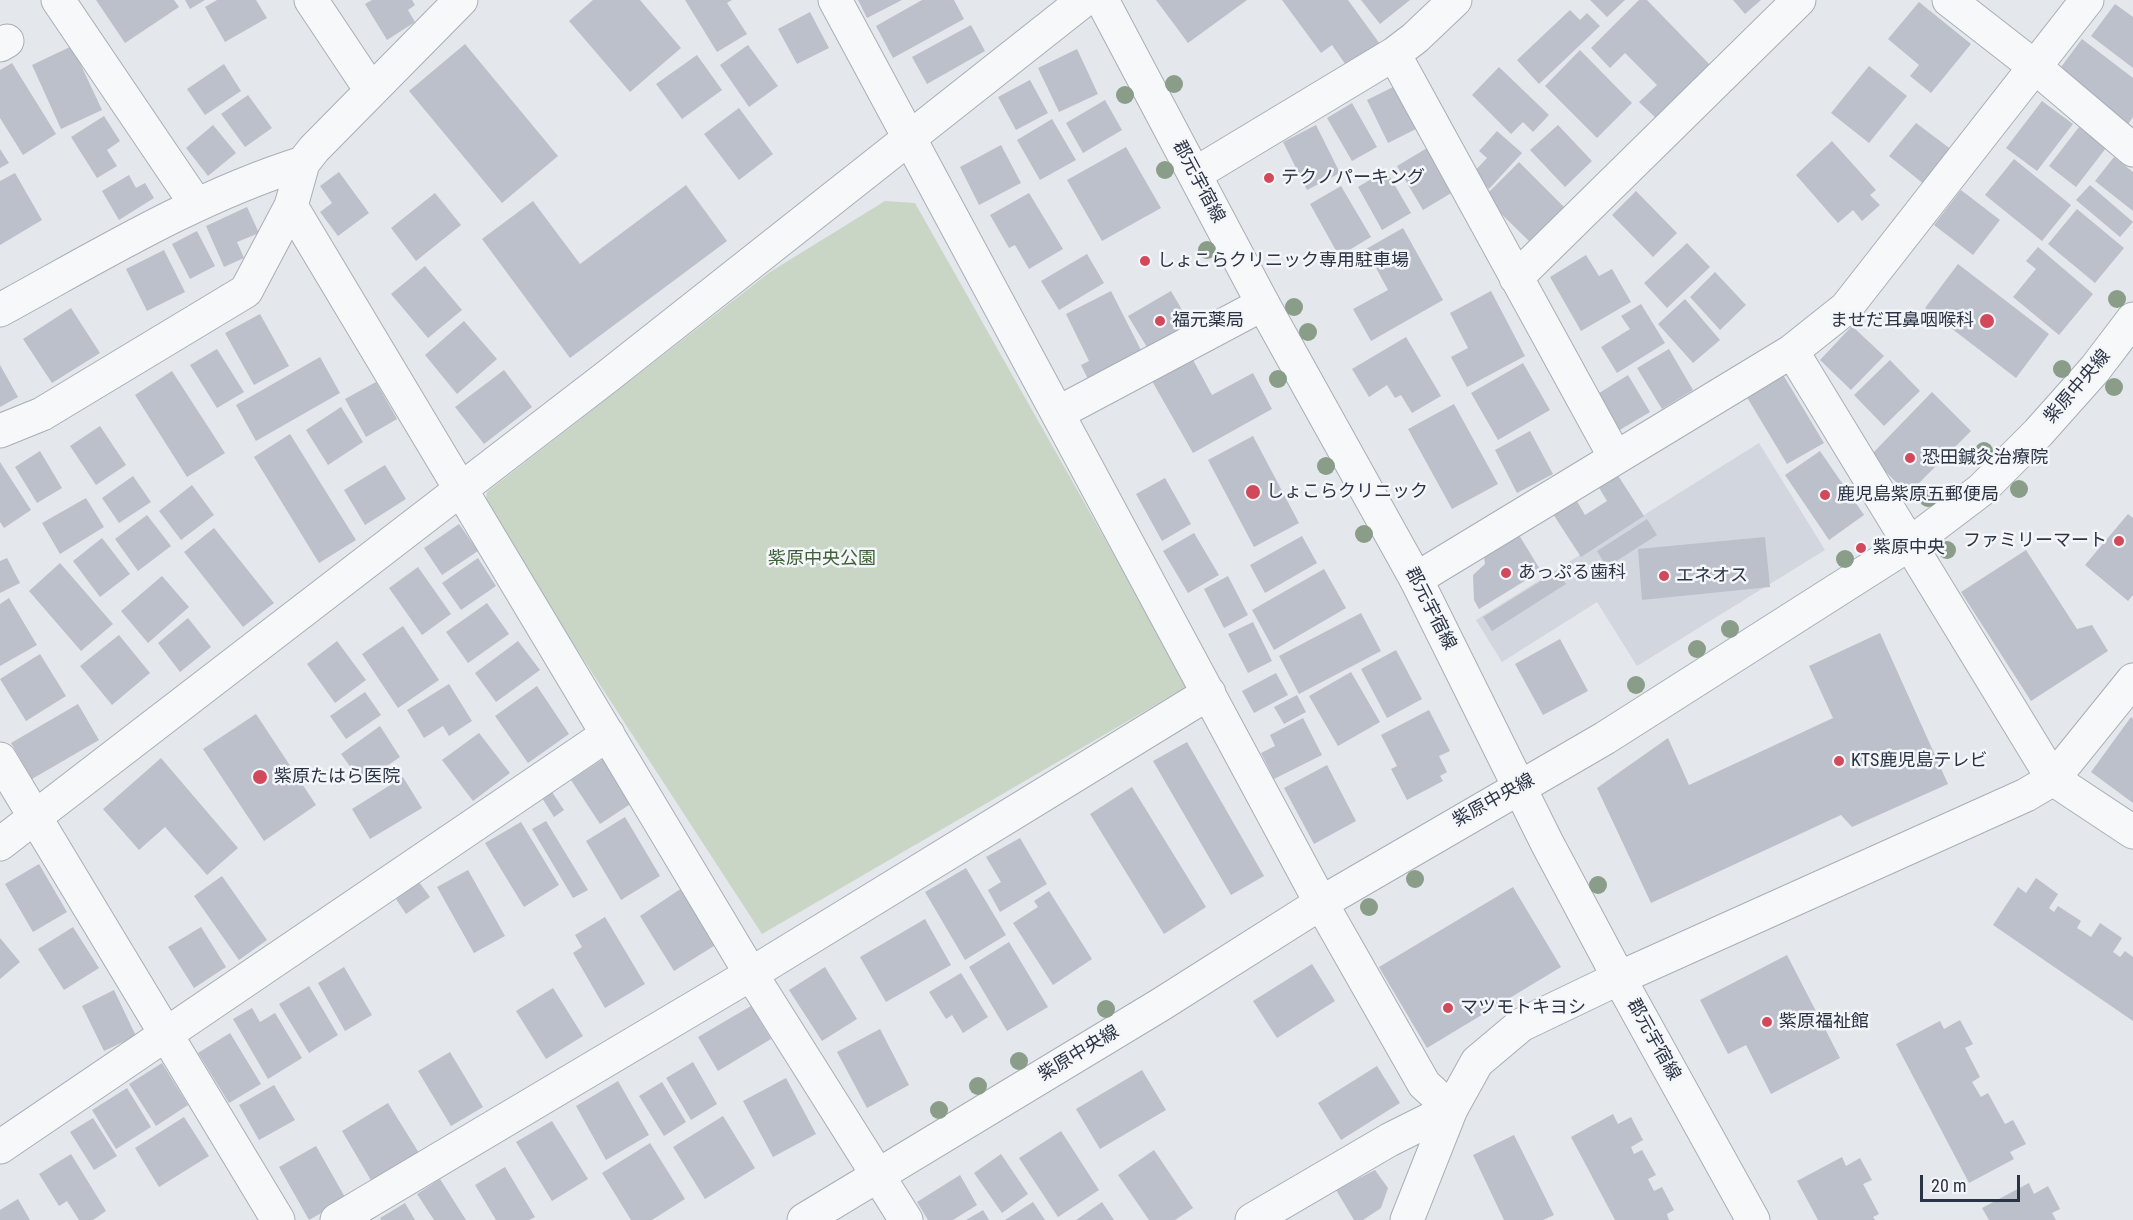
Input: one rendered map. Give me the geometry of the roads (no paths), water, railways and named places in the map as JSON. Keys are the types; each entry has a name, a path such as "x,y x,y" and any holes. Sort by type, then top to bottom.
{"street":[{"path":"58,0 196,204"},
{"path":"311,0 371,90"},
{"path":"0,431 42,414 246,291 291,207 303,163 314,148 461,0"},
{"path":"835,0 1321,903 1424,1084 1452,1109"},
{"path":"0,844 617,368 1084,0"},
{"name":"郡元宇宿線","path":"1102,0 1263,304 1416,579 1519,788 1619,978 1753,1220"},
{"path":"1195,174 1394,54 1415,38 1455,0"},
{"path":"1516,278 1799,0"},
{"path":"1949,0 2036,66 2133,150"},
{"path":"1416,579 1792,351 1846,308 2087,0"},
{"path":"1394,54 1615,457"},
{"path":"0,310 196,204 257,178 303,163"},
{"path":"291,207 751,974 906,1220"},
{"path":"1058,413 1263,304"},
{"name":"紫原中央線","path":"804,1220 1160,1005 1321,903 1605,738 1911,543 1981,490 2038,433 2095,369 2133,319"},
{"path":"1792,351 2053,779 2133,832"},
{"path":"1407,1220 1452,1109 1477,1062 1521,1025 1619,978 2026,795 2053,779 2133,680"},
{"path":"337,1220 751,974 1209,693"},
{"path":"0,1147 608,734"},
{"path":"0,759 278,1220"},
{"path":"1252,1220 1389,1140 1452,1109"}],"place":[{"name":"テクノパーキング","path":"1269,178"},
{"name":"しょこらクリニック専用駐車場","path":"1145,261"},
{"name":"福元薬局","path":"1160,321"},
{"name":"ませだ耳鼻咽喉科","path":"1987,321"},
{"name":"恐田鍼灸治療院","path":"1910,458"},
{"name":"しょこらクリニック","path":"1253,492"},
{"name":"鹿児島紫原五郵便局","path":"1825,495"},
{"name":"ファミリーマート","path":"2119,541"},
{"name":"紫原中央","path":"1861,548"},
{"name":"あっぷる歯科","path":"1506,573"},
{"name":"エネオス","path":"1664,576"},
{"name":"KTS鹿児島テレビ","path":"1839,761"},
{"name":"紫原たはら医院","path":"260,777"},
{"name":"マツモトキヨシ","path":"1448,1008"},
{"name":"紫原福祉館","path":"1767,1022"}],"park label":[{"name":"紫原中央公園","path":"822,559"}]}
